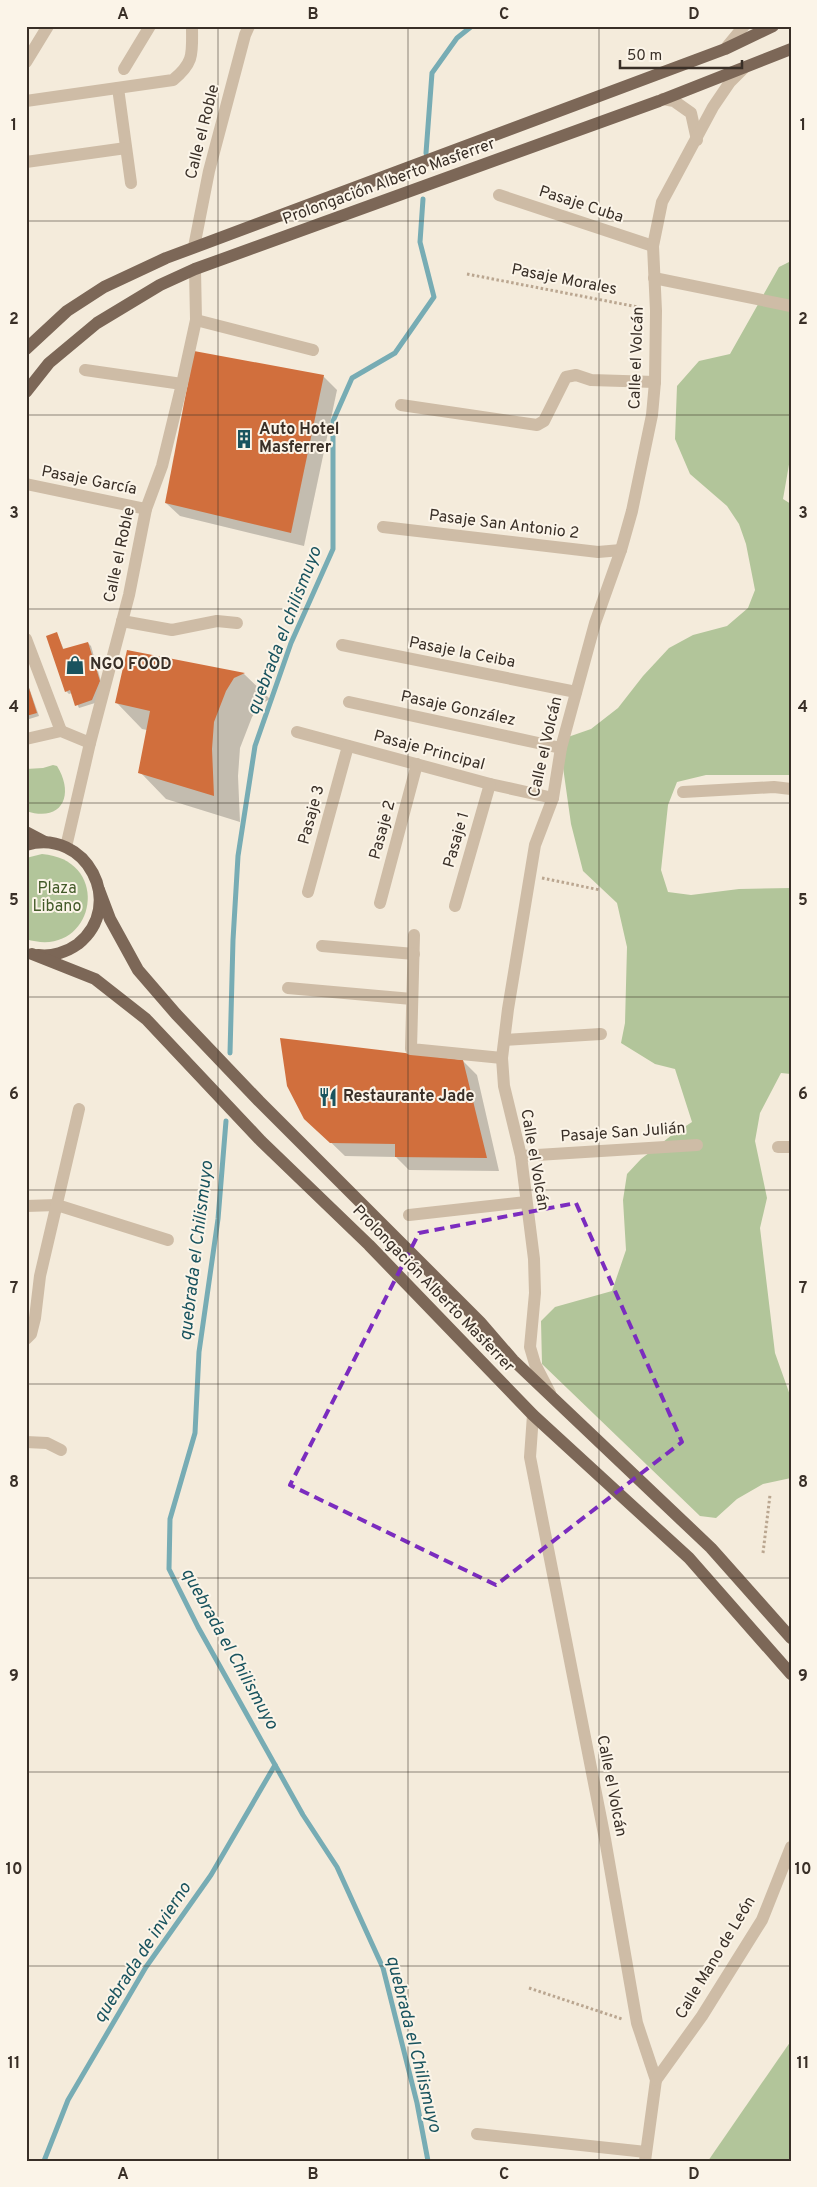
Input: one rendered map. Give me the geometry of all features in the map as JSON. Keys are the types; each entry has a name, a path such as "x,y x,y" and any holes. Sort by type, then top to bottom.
{"main road":[{"name":"Prolongación Alberto Masferrer","path":"26,349 67,311 104,287 194,247 725,49 772,26"},
{"name":"Prolongación Alberto Masferrer","path":"26,392 49,363 97,323 160,285 195,270 663,99 791,49"},
{"path":"26,832 44,842 66,847"},
{"path":"26,845 44,842"},
{"name":"Prolongación Alberto Masferrer","path":"66,847 76,853 91,869 110,919 138,970 176,1014 259,1101 480,1322 513,1360 711,1548 791,1638"},
{"path":"29,953 42,956 59,953 74,947 82,940 92,927 98,912 99,890"},
{"name":"Prolongación Alberto Masferrer","path":"29,953 95,979 146,1019 261,1141 369,1245 533,1416 690,1558 791,1674"}],"street":[{"path":"26,62 48,26"},
{"path":"124,69 150,26"},
{"path":"26,101 173,80 187,68 192,49 192,26"},
{"name":"Calle el Roble","path":"194,247 209,171 249,26"},
{"path":"725,49 744,26"},
{"name":"Calle el Volcán","path":"554,1399 535,1364 530,1347 535,1293 534,1259 521,1156 504,1086 502,1058 529,876 536,845 553,798 561,748 595,624 622,550 652,415 656,382 656,311 653,246 662,202 720,95 745,67"},
{"path":"118,88 131,183"},
{"path":"663,99 674,101 691,113 697,140"},
{"path":"26,162 126,148"},
{"name":"Pasaje Cuba","path":"499,195 653,246"},
{"name":"Calle el Roble","path":"66,847 90,743 129,595 146,508 162,466 182,384 196,320 195,270"},
{"path":"654,278 791,306"},
{"path":"196,320 313,350"},
{"path":"85,370 182,384"},
{"path":"401,406 525,425 537,425 544,421 566,377 576,375 592,380 656,382"},
{"name":"Pasaje García","path":"26,484 146,508"},
{"name":"Pasaje San Antonio 2","path":"383,527 598,552 622,550"},
{"path":"122,621 172,630 217,621 237,623"},
{"path":"26,639 62,731"},
{"name":"Pasaje la Ceiba","path":"342,646 576,692"},
{"name":"Pasaje González","path":"349,702 561,748"},
{"path":"26,739 62,731 90,743"},
{"name":"Pasaje Principal","path":"297,732 490,784 553,798"},
{"name":"Pasaje 3","path":"308,892 348,746"},
{"name":"Pasaje 2","path":"380,903 417,764"},
{"name":"Pasaje 1","path":"455,906 490,784"},
{"path":"683,792 774,787 791,789"},
{"path":"414,935 411,1049 502,1058"},
{"path":"322,946 414,954"},
{"path":"288,988 412,999"},
{"path":"505,1040 602,1034"},
{"path":"26,1339 30,1334 34,1318 40,1276 79,1109"},
{"name":"Pasaje San Julián","path":"521,1156 698,1145"},
{"path":"409,1214 526,1202"},
{"path":"26,1206 57,1205 168,1240"},
{"name":"Calle el Volcán","path":"533,1416 530,1457 605,1838 636,2023 656,2080 645,2156"},
{"path":"26,1442 47,1443 61,1450"},
{"name":"Calle Mano de León","path":"656,2080 702,2016 762,1920 791,1847"},
{"path":"477,2134 645,2156"}],"path":[{"name":"Pasaje Morales","path":"467,274 656,311"},
{"path":"529,876 600,890"},
{"path":"763,1553 770,1496"},
{"path":"529,1988 636,2023"}],"highlighted area":[{"path":"576,1203 682,1442 496,1585 290,1485 419,1233"}],"green space":[{"path":"791,261 791,453 783,499 791,504 791,775 706,775 677,782 668,805 661,870 668,892 691,895 739,889 791,888 791,1074 781,1073 760,1113 755,1141 767,1198 760,1228 775,1353 791,1398 791,1478 763,1484 737,1499 716,1518 700,1516 542,1364 541,1321 555,1307 612,1291 626,1250 623,1200 627,1174 641,1159 692,1122 675,1069 655,1064 621,1043 625,1023 627,947 617,903 583,871 571,824 563,767 568,737 591,729 618,708 643,676 669,648 693,635 727,626 748,608 755,590 746,544 739,524 727,506 690,474 675,439 677,386 699,361 730,354 779,267"},
{"path":"53,765 57,766 65,787 65,796 62,804 56,810 49,813 38,814 26,811 26,769 43,768"},
{"name":"Plaza Libano","path":"42,854 65,860 80,873 87,889 87,907 80,923 67,936 49,942 26,939 26,858"},
{"path":"791,2041 791,2161 708,2161 786,2048"}],"building":[{"name":"Auto Hotel Masferrer","path":"194,351 324,375 291,533 165,503"},
{"name":"NGO FOOD","path":"57,632 63,649 88,642 100,681 92,700 75,706 70,690 65,692 46,636"},
{"path":"127,650 245,673 234,678 226,691 214,722 212,749 214,796 138,773 150,711 115,703"},
{"path":"26,683 37,713 26,716"},
{"path":"280,1038 463,1060 487,1158 395,1157 395,1144 330,1143 304,1119 287,1086"}],"waterway":[{"name":"quebrada el chilismuyo","path":"426,153 432,73 457,38 472,26"},
{"name":"quebrada el chilismuyo","path":"230,1053 233,940 238,856 255,746 291,643 333,549 333,421 352,378 395,353 434,297 420,242 423,199"},
{"name":"quebrada el Chilismuyo","path":"226,1121 218,1219 199,1352 195,1433 170,1519 169,1569 198,1627 303,1815 337,1867 383,1968 417,2103 428,2161"},
{"name":"quebrada de invierno","path":"44,2161 68,2100 146,1967 211,1875 275,1765"}],"place":[{"name":"Auto Hotel Masferrer","path":"244,439"},
{"name":"NGO FOOD","path":"75,665"},
{"name":"Restaurante Jade","path":"328,1097"}]}
